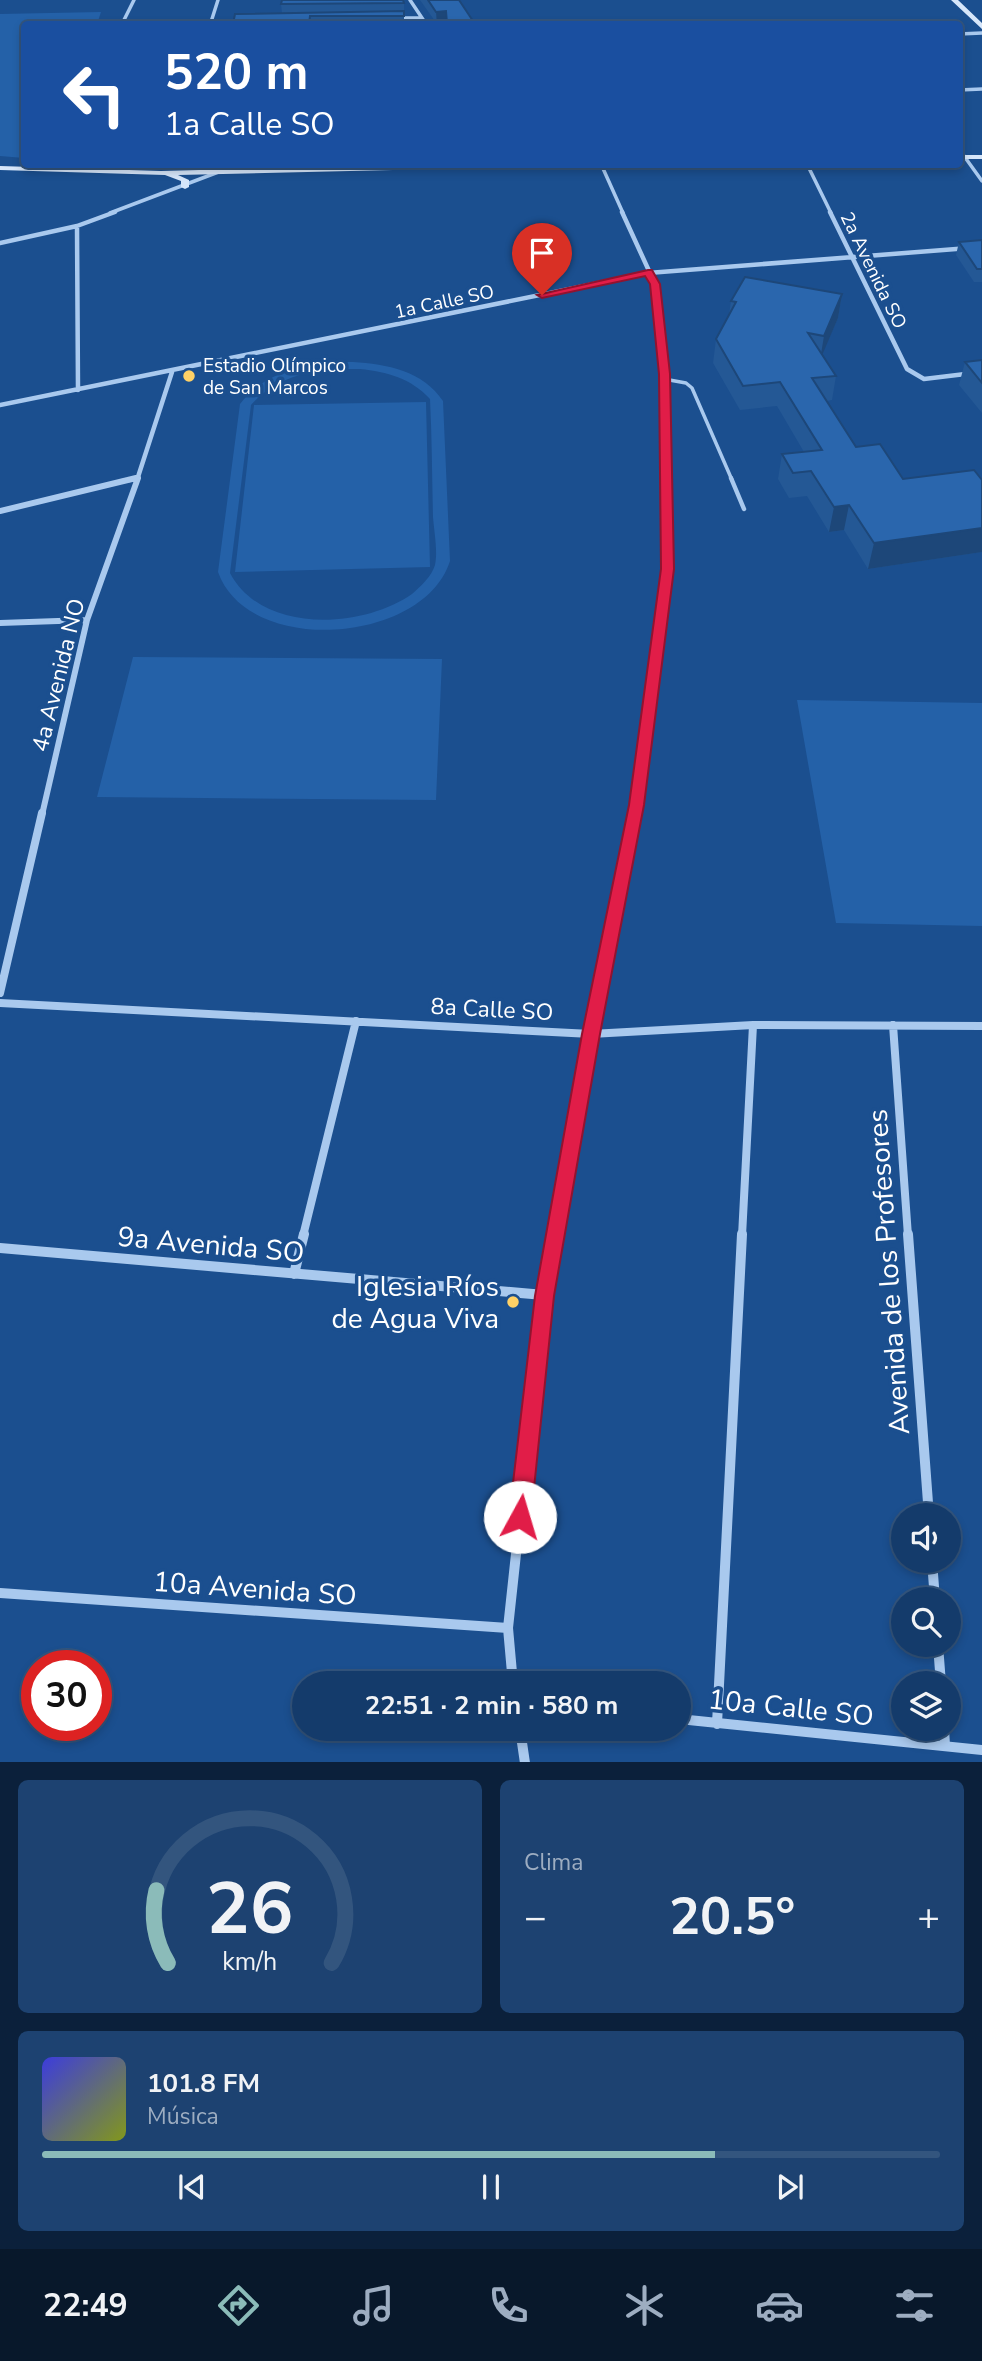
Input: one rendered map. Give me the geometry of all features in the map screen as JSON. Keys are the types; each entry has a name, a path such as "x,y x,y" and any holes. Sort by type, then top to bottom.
{"main road":[{"path":"954,0 982,27"},
{"path":"963,157 982,157"},
{"path":"0,168 77,168 161,173 367,168"},
{"path":"161,173 185,180 185,187"}],"street":[{"path":"124,21 134,0"},
{"path":"212,21 218,0"},
{"path":"410,0 424,21"},
{"path":"396,18 421,18"},
{"path":"238,21 252,20"},
{"path":"963,34 982,33"},
{"path":"963,90 982,89"},
{"path":"963,158 982,181"},
{"path":"512,1671 508,1628 544,1296 636,805 668,569 664,379 655,284 603,168"},
{"name":"2a Avenida SO","path":"809,168 908,369 925,379 982,372"},
{"path":"0,243 77,226 222,171"},
{"path":"77,226 78,390"},
{"name":"1a Calle SO","path":"0,405 648,273 982,247"},
{"name":"4a Avenida NO","path":"0,993 87,620 138,478 172,372"},
{"path":"0,511 138,478"},
{"path":"0,624 87,620"},
{"name":"8a Calle SO","path":"0,1003 591,1034 753,1025 982,1026"},
{"path":"294,1274 356,1021"},
{"path":"717,1724 753,1025"},
{"name":"Avenida de los Profesores","path":"893,1025 928,1503"},
{"name":"9a Avenida SO","path":"0,1248 544,1296"},
{"name":"10a Avenida SO","path":"0,1593 508,1628"},
{"name":"10a Calle SO","path":"691,1721 982,1750"},
{"path":"522,1741 525,1762"},
{"path":"945,1741 945,1745"}],"lane":[{"path":"664,379 686,383 692,388 744,509"}],"shaded area":[{"path":"101,12 98,21 21,21 21,158 0,156 0,14"},
{"path":"353,362 391,367 415,376 435,391 443,401 450,561 434,589 407,610 373,623 336,629 298,628 263,618 236,599 218,572 240,404 251,392 277,375 306,366","holes":["360,369 389,374 407,381 430,399 435,565 425,581 412,594 391,606 341,619 314,620 288,616 265,607 245,593 230,573 251,405 262,394 287,379 315,372"]},
{"path":"426,402 430,567 235,572 254,405"},
{"path":"133,657 442,659 436,800 97,797"},
{"path":"797,700 982,703 982,926 836,923"}],"building":[{"path":"282,0 403,0 404,3 281,4"},
{"path":"428,0 459,0 473,21 447,21 446,11 436,12"},
{"path":"404,11 404,16 310,16 309,21 234,21 235,14"},
{"path":"982,240 982,269 977,269 959,242"},
{"path":"745,277 842,294 824,336 808,333 836,376 812,378 856,447 880,444 903,479 974,470 982,480 982,528 874,543 849,505 834,507 811,471 793,473 782,454 822,450 780,382 743,386 716,339 736,302 731,301"},
{"path":"982,360 982,383 965,362"}],"place":[{"name":"Estadio Olímpico de San Marcos","path":"189,376"},
{"name":"Iglesia Ríos de Agua Viva","path":"513,1302"}],"route":[{"path":"520,1517 544,1296 636,805 668,569 664,374 655,284 648,273 542,295"}]}
